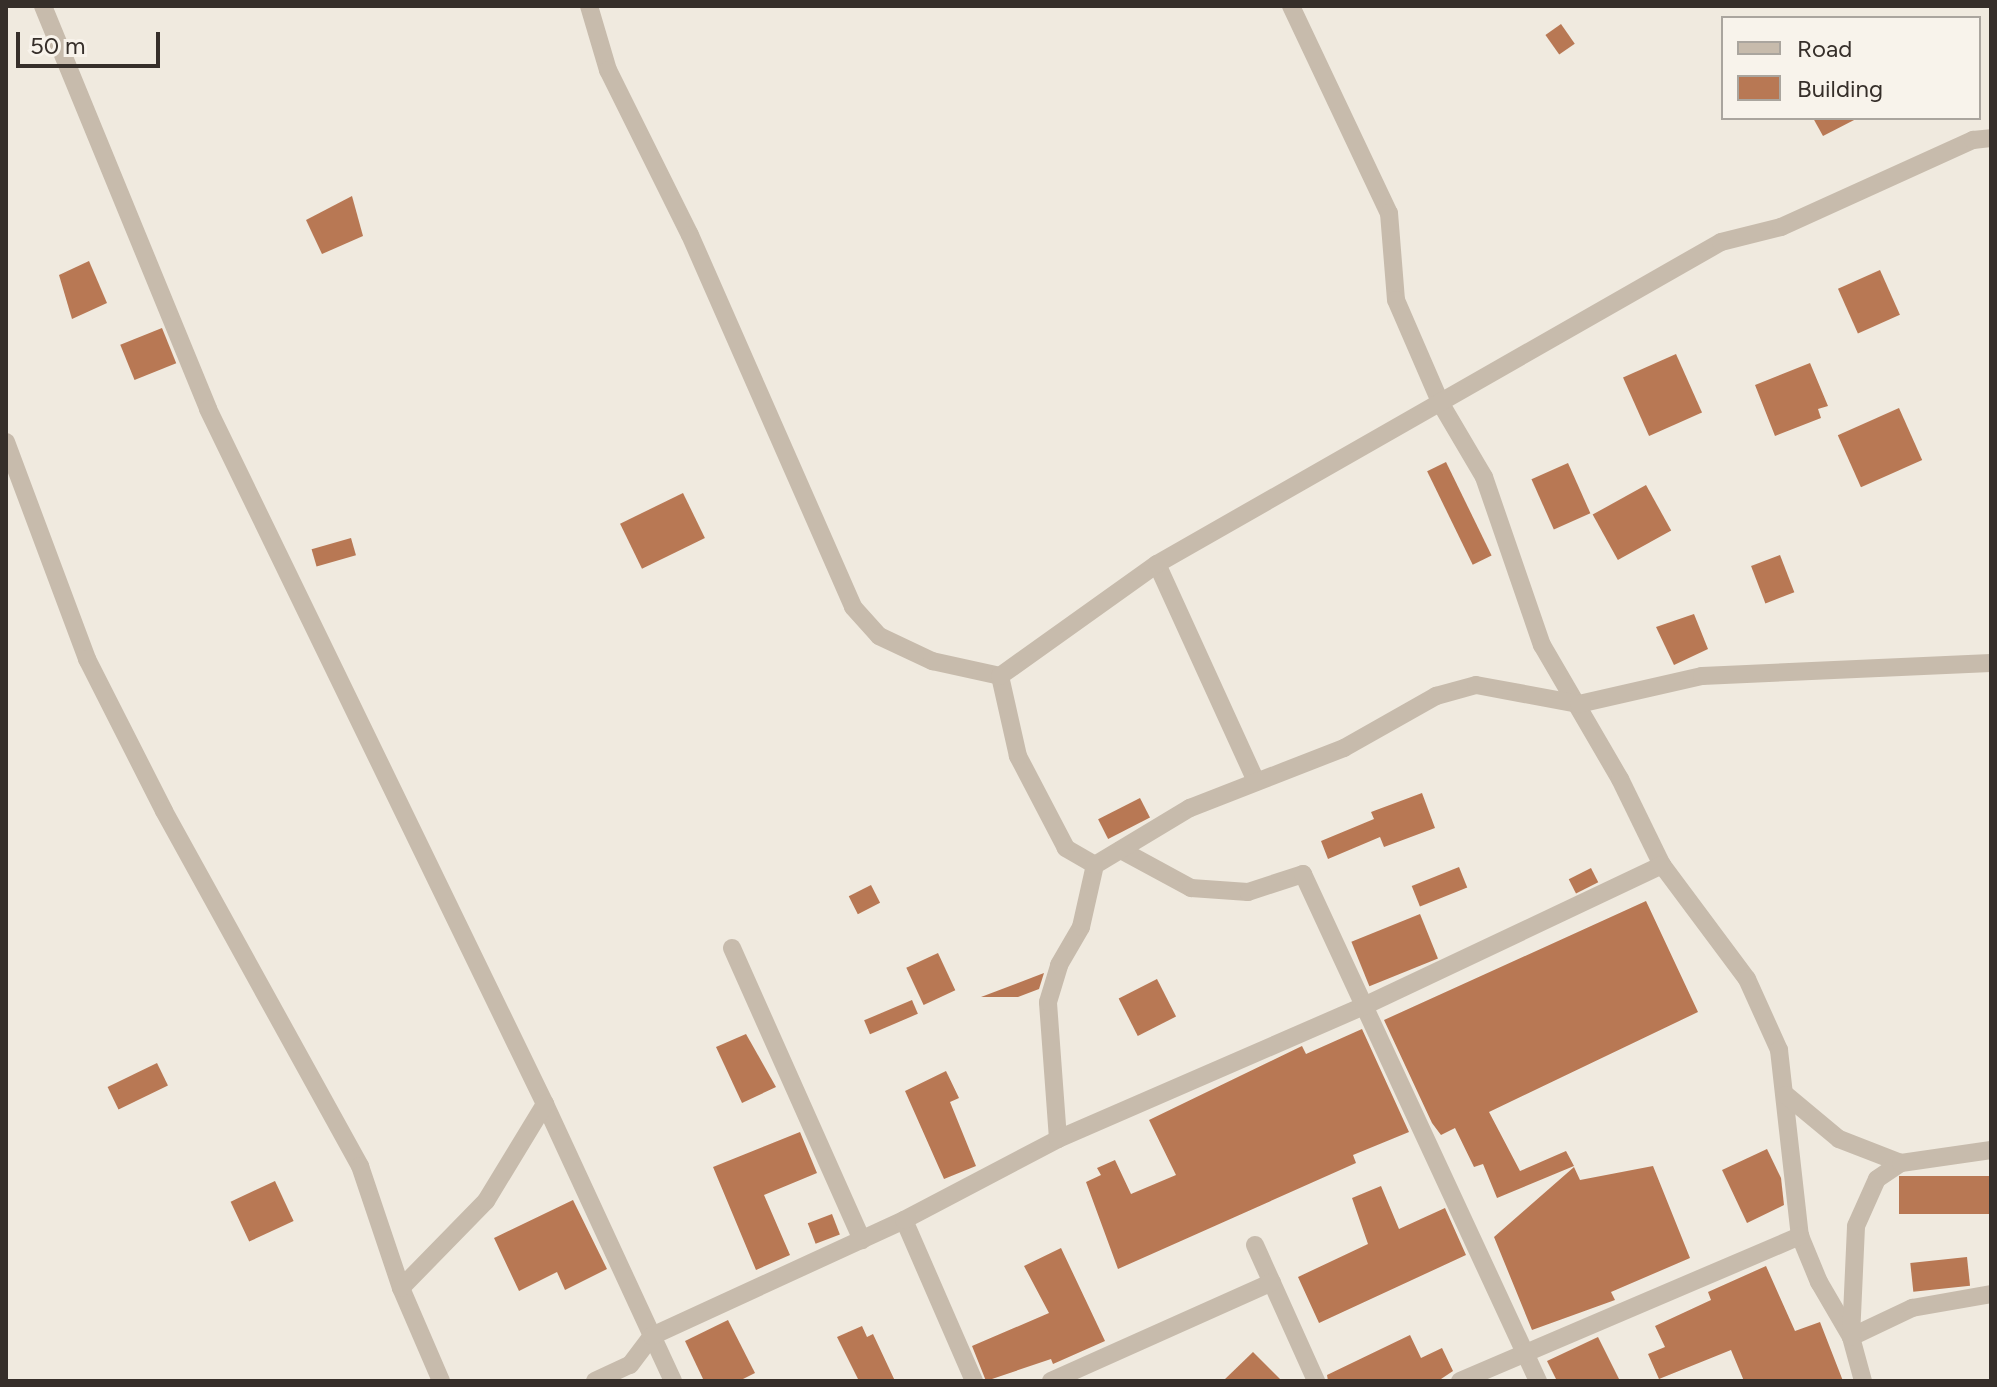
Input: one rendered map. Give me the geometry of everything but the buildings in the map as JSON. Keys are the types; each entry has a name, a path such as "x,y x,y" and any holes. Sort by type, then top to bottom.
{"street":[{"path":"43,6 208,409 545,1104 673,1381"},
{"path":"589,6 608,70 690,235 853,607 879,636 919,655 1000,676"},
{"path":"1291,6 1389,213 1396,300 1441,404 1484,477 1542,645 1579,704 1662,865 1747,979 1779,1050 1800,1236 1851,1337 1863,1381"},
{"path":"1000,676 1157,564 1721,242 1781,227 1973,140 1991,138"},
{"path":"6,442 87,659 164,811 360,1166 401,1288 441,1381"},
{"path":"1157,564 1256,781"},
{"path":"1058,1139 1048,1002 1059,965 1081,927 1095,865 1190,808 1344,748 1436,696 1476,685 1579,704 1702,676 1991,663"},
{"path":"1000,676 1025,769 1066,848 1095,865"},
{"path":"1121,850 1191,888 1248,892 1303,874 1538,1381"},
{"path":"595,1381 630,1365 652,1336 904,1220 1058,1139 1364,1006 1662,865"},
{"path":"732,948 862,1240"},
{"path":"1786,1095 1839,1139 1901,1163"},
{"path":"401,1288 486,1201 545,1104"},
{"path":"1851,1337 1856,1226 1877,1179 1901,1163 1991,1150"},
{"path":"904,1220 974,1381"},
{"path":"1460,1381 1524,1350 1800,1236"},
{"path":"1255,1245 1316,1381"},
{"path":"1051,1381 1272,1282"},
{"path":"1851,1337 1912,1308 1991,1294"}]}
